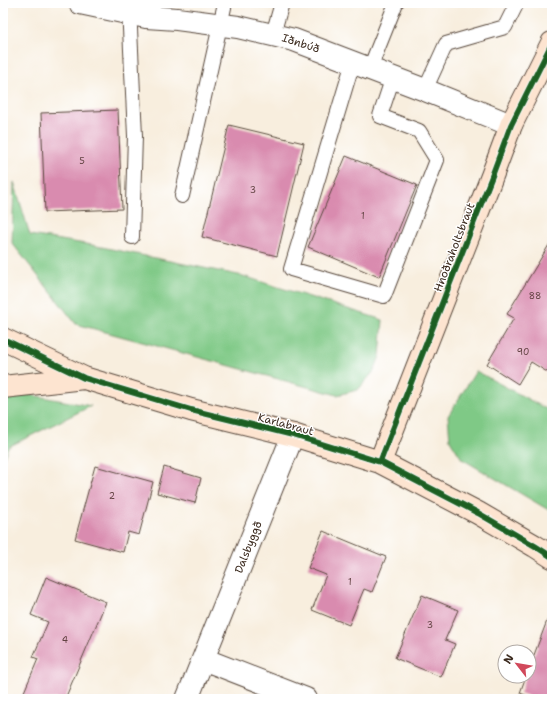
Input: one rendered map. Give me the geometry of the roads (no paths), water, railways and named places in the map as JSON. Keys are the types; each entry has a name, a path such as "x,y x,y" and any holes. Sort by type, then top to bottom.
{"street":[{"name":"Iðnbúð","path":"80,3 129,8 146,17 221,24 273,34 294,40 393,77 511,125"},
{"name":"Hnoðraholtsbraut","path":"380,462 511,125 552,42"},
{"name":"Karlabraut","path":"3,339 84,378 191,410 293,435 380,462 478,513 552,557"},
{"name":"Karlabraut","path":"3,387 84,378"},
{"name":"Dalsbyggð","path":"187,699 293,435"},
{"path":"203,659 306,699"}],"lane":[{"path":"182,196 225,3"},
{"path":"273,34 282,3"},
{"path":"393,77 380,116 419,131 437,160 384,296 292,269 361,65 396,3"},
{"path":"425,90 446,44 505,27 517,3"},
{"path":"129,8 135,136 132,236"}]}
